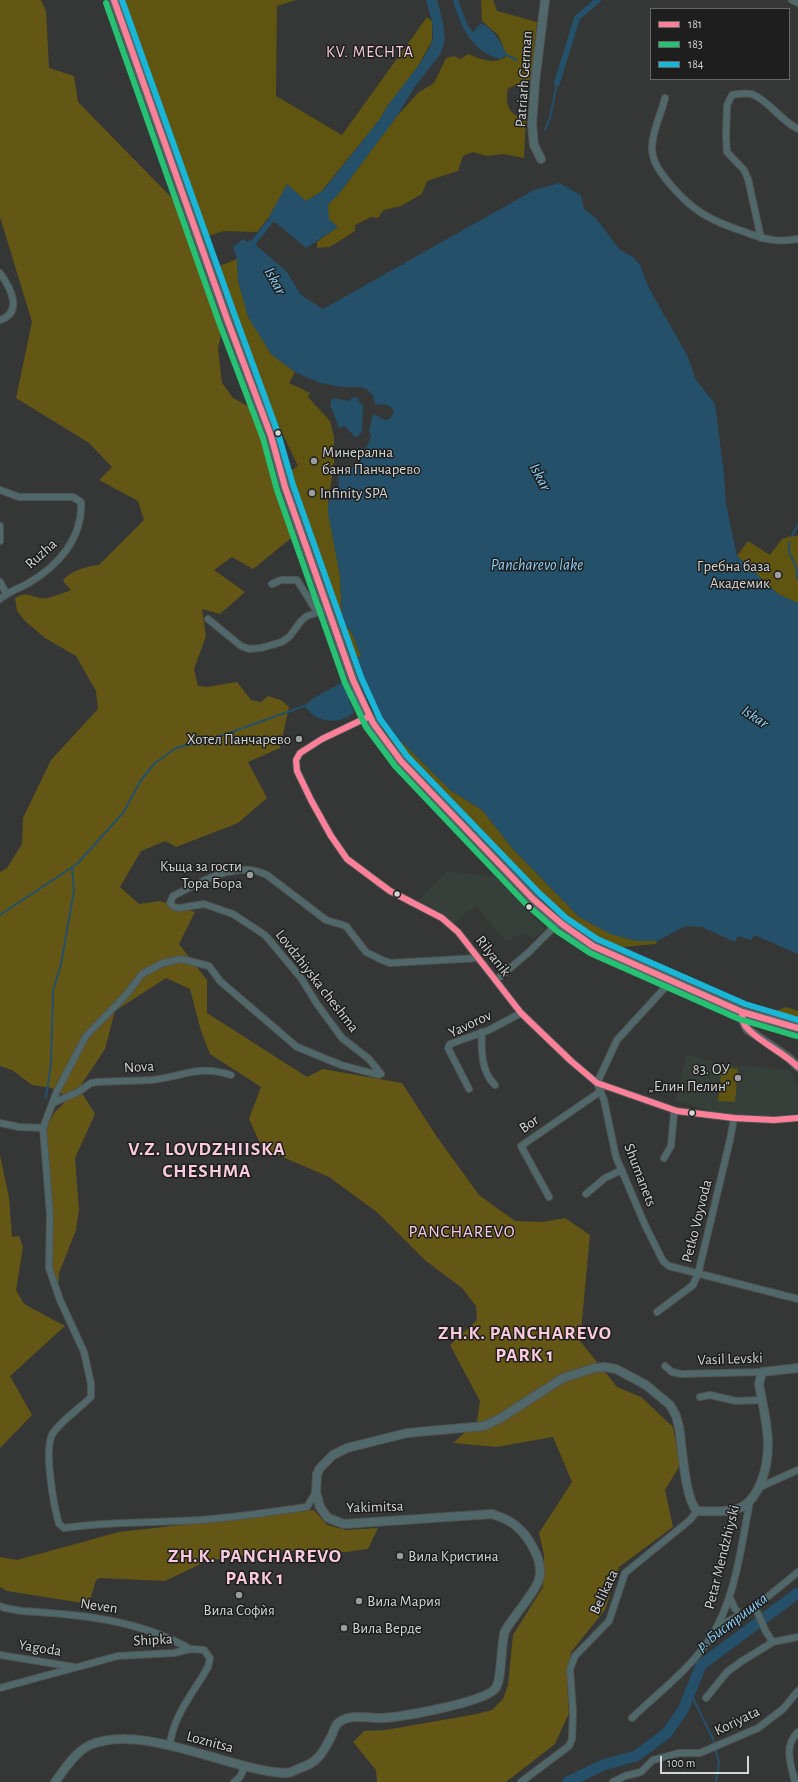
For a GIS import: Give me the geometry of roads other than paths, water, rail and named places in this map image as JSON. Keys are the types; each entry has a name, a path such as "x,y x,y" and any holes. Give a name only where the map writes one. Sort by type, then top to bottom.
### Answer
{"main road":[{"path":"114,0 227,319 271,436 285,487 353,680 368,717 383,740 401,761 533,899 558,923 593,946 742,1012 798,1028"}],"street":[{"name":"Patriarh German","path":"541,159 534,145 532,125 545,0"},
{"path":"792,0 798,3"},
{"path":"761,238 748,179 744,170 728,152 726,137 727,105 732,95 742,93 753,94 785,121 798,129"},
{"path":"665,98 662,114 657,123 652,148 654,162 686,203 703,215 727,227 761,238 784,242 798,239"},
{"path":"0,273 13,294 14,301 13,309 9,314 0,320"},
{"name":"Ruzha","path":"0,490 18,498 74,497 81,502 82,514 76,536 55,564 26,584 6,593 0,599"},
{"path":"0,526 0,541"},
{"path":"272,584 281,580 297,580 317,612"},
{"path":"0,582 6,593"},
{"path":"208,619 241,646 249,649 261,648 282,642 290,636 301,621 317,612 329,609"},
{"name":"Rilyanik","path":"368,717 322,739 300,753 296,760 298,771 328,830 347,859 390,892 442,918 458,932 521,1014 571,1061 597,1082 677,1111 734,1118 774,1120 798,1118"},
{"name":"Lovdzhiyska cheshma","path":"53,1103 86,1036 126,995 142,974 153,966 176,960 200,963 208,966 220,980 297,1047 341,1065 378,1075 381,1074 381,1071 342,1038 317,1004 301,978 264,934 233,914 204,904 174,907 170,903 170,899 217,876 244,869 252,869 267,875 326,920 346,926 366,952 390,963 479,958"},
{"path":"496,980 528,953 558,923"},
{"path":"597,1082 618,1040 672,980"},
{"path":"742,1012 742,1019 747,1029 789,1058 798,1067"},
{"name":"Yavorov","path":"469,1089 448,1048 450,1044 482,1032 521,1014"},
{"path":"482,1032 483,1062 488,1076 495,1085"},
{"name":"Nova","path":"53,1103 78,1092 91,1083 151,1080 192,1070 211,1070 231,1075"},
{"name":"Shumanets","path":"597,1082 601,1091 616,1157 663,1261 669,1266 798,1299"},
{"name":"Bor","path":"549,1197 521,1146 601,1091"},
{"path":"53,1103 43,1128 50,1215 49,1268 60,1300 84,1352 91,1384 91,1397 52,1434 50,1444 50,1482 59,1524 64,1528 90,1524 201,1520 272,1512 307,1507 316,1492"},
{"path":"664,1158 671,1146 674,1113 677,1111"},
{"name":"Petko Voyvoda","path":"656,1312 692,1285 698,1274 734,1118"},
{"path":"0,1123 19,1127 43,1128"},
{"path":"586,1194 605,1178 622,1170"},
{"name":"Vasil Levski","path":"665,1366 672,1372 682,1374 762,1372 798,1368"},
{"name":"Yakimitsa","path":"348,1719 382,1718 428,1710 473,1700 496,1688 500,1679 503,1636 538,1582 539,1560 516,1525 505,1518 482,1514 344,1524 328,1518 320,1507 316,1492 317,1474 328,1459 347,1448 407,1433 484,1426 499,1419 563,1378 594,1368 605,1367 616,1369 646,1385 670,1405 676,1416 679,1427 689,1496 697,1511"},
{"name":"Petar Mendzhiyski","path":"632,1718 700,1652 718,1627 730,1598 750,1501 760,1487 768,1464 769,1452 759,1384 762,1372"},
{"path":"700,1397 710,1395 736,1401 762,1400"},
{"path":"760,1487 798,1470"},
{"path":"697,1511 724,1511 741,1507 750,1501"},
{"name":"Belikata","path":"520,1782 569,1746 572,1739 573,1712 570,1669 575,1656 609,1621 625,1574 690,1520 697,1511"},
{"path":"718,1627 755,1607 798,1572"},
{"path":"730,1598 734,1609 740,1614"},
{"name":"Neven","path":"0,1606 22,1611 122,1622 174,1640 190,1649"},
{"path":"755,1607 766,1632 773,1642"},
{"path":"706,1698 727,1672 773,1642 798,1637"},
{"name":"Shipka","path":"0,1688 129,1654 174,1653 190,1649 206,1652 210,1662 176,1720 172,1730 170,1746"},
{"name":"Yagoda","path":"0,1655 76,1667"},
{"name":"Koriyata","path":"613,1782 625,1776 641,1772 653,1760 678,1753 700,1753 758,1728 783,1709 798,1691"},
{"name":"Loznitsa","path":"55,1782 74,1757 90,1745 111,1740 147,1741 246,1766 287,1773 313,1764 324,1750 337,1724 348,1719"},
{"path":"795,1782 789,1754 789,1745 798,1732"},
{"path":"234,1782 240,1777 246,1766"}],"water":[{"path":"426,0 437,0 443,22 445,39 441,53 414,88 395,119 341,191 328,205 329,219 338,227 306,248 269,217 287,184 306,201 321,192 380,119 388,105 421,62 430,47 433,37 432,21"},
{"path":"453,0 458,0 468,26 473,32 481,23 486,26 497,37 507,55 500,59 490,56 475,44 469,37 459,19"},
{"name":"Pancharevo lake","path":"559,183 581,195 584,209 596,218 619,249 633,257 640,265 649,288 688,357 696,380 715,404 724,473 726,504 737,556 778,594 798,603 798,954 754,935 751,940 738,936 735,942 702,927 686,926 657,941 636,941 610,934 579,917 513,849 482,810 450,790 403,743 383,727 369,702 352,697 349,700 354,712 341,720 331,721 316,717 304,706 312,699 341,683 347,685 361,680 353,660 361,656 351,631 346,626 342,617 340,576 328,513 329,504 334,491 339,491 338,468 358,466 371,437 369,431 373,414 385,420 390,419 394,412 392,408 387,405 375,404 373,395 366,389 360,387 342,387 320,383 295,372 271,354 248,317 238,281 237,259 233,247 243,239 247,242 250,240 287,272 301,295 323,309 534,190"},
{"path":"354,397 357,397 363,405 362,432 357,437 354,436 345,426 339,428 332,409 330,408 331,401 334,398 348,401"}],"waterway":[{"path":"557,83 577,18 598,0"},
{"path":"505,54 516,60"},
{"path":"545,130 550,118 557,83"},
{"path":"253,243 272,219 278,217"},
{"path":"792,536 798,524"},
{"path":"790,542 789,552 796,567 798,580"},
{"path":"0,915 77,864 123,813 141,780 155,763 176,748 215,738 307,705"},
{"path":"46,1098 51,1064 53,991 61,964 74,891 72,867"},
{"name":"р. Бистришка","path":"568,1782 603,1765 636,1756 667,1733 683,1710 701,1665 798,1593"},
{"path":"690,1692 713,1739 719,1762 716,1782"}],"place":[{"name":"Минерална баня Панчарево","path":"314,461"},
{"name":"Infinity SPA","path":"312,493"},
{"name":"Гребна база Академик","path":"778,575"},
{"name":"Хотел Панчарево","path":"299,739"},
{"name":"Къща за гости Тора Бора","path":"250,875"},
{"name":"83. ОУ „Елин Пелин“","path":"738,1078"},
{"name":"Вила Кристина","path":"400,1556"},
{"name":"Вила Софѝя","path":"239,1595"},
{"name":"Вила Мария","path":"359,1601"},
{"name":"Вила Верде","path":"344,1628"}],"district":[{"name":"KV. MECHTA","path":"370,52"},
{"name":"V.Z. LOVDZHIISKA CHESHMA","path":"207,1160"},
{"name":"PANCHAREVO","path":"462,1232"},
{"name":"ZH.K. PANCHAREVO PARK 1","path":"525,1344"},
{"name":"ZH.K. PANCHAREVO PARK 1","path":"255,1567"}],"water label":[{"name":"Iskar","path":"275,281"},
{"name":"Iskar","path":"540,477"},
{"name":"Iskar","path":"755,717"}]}
